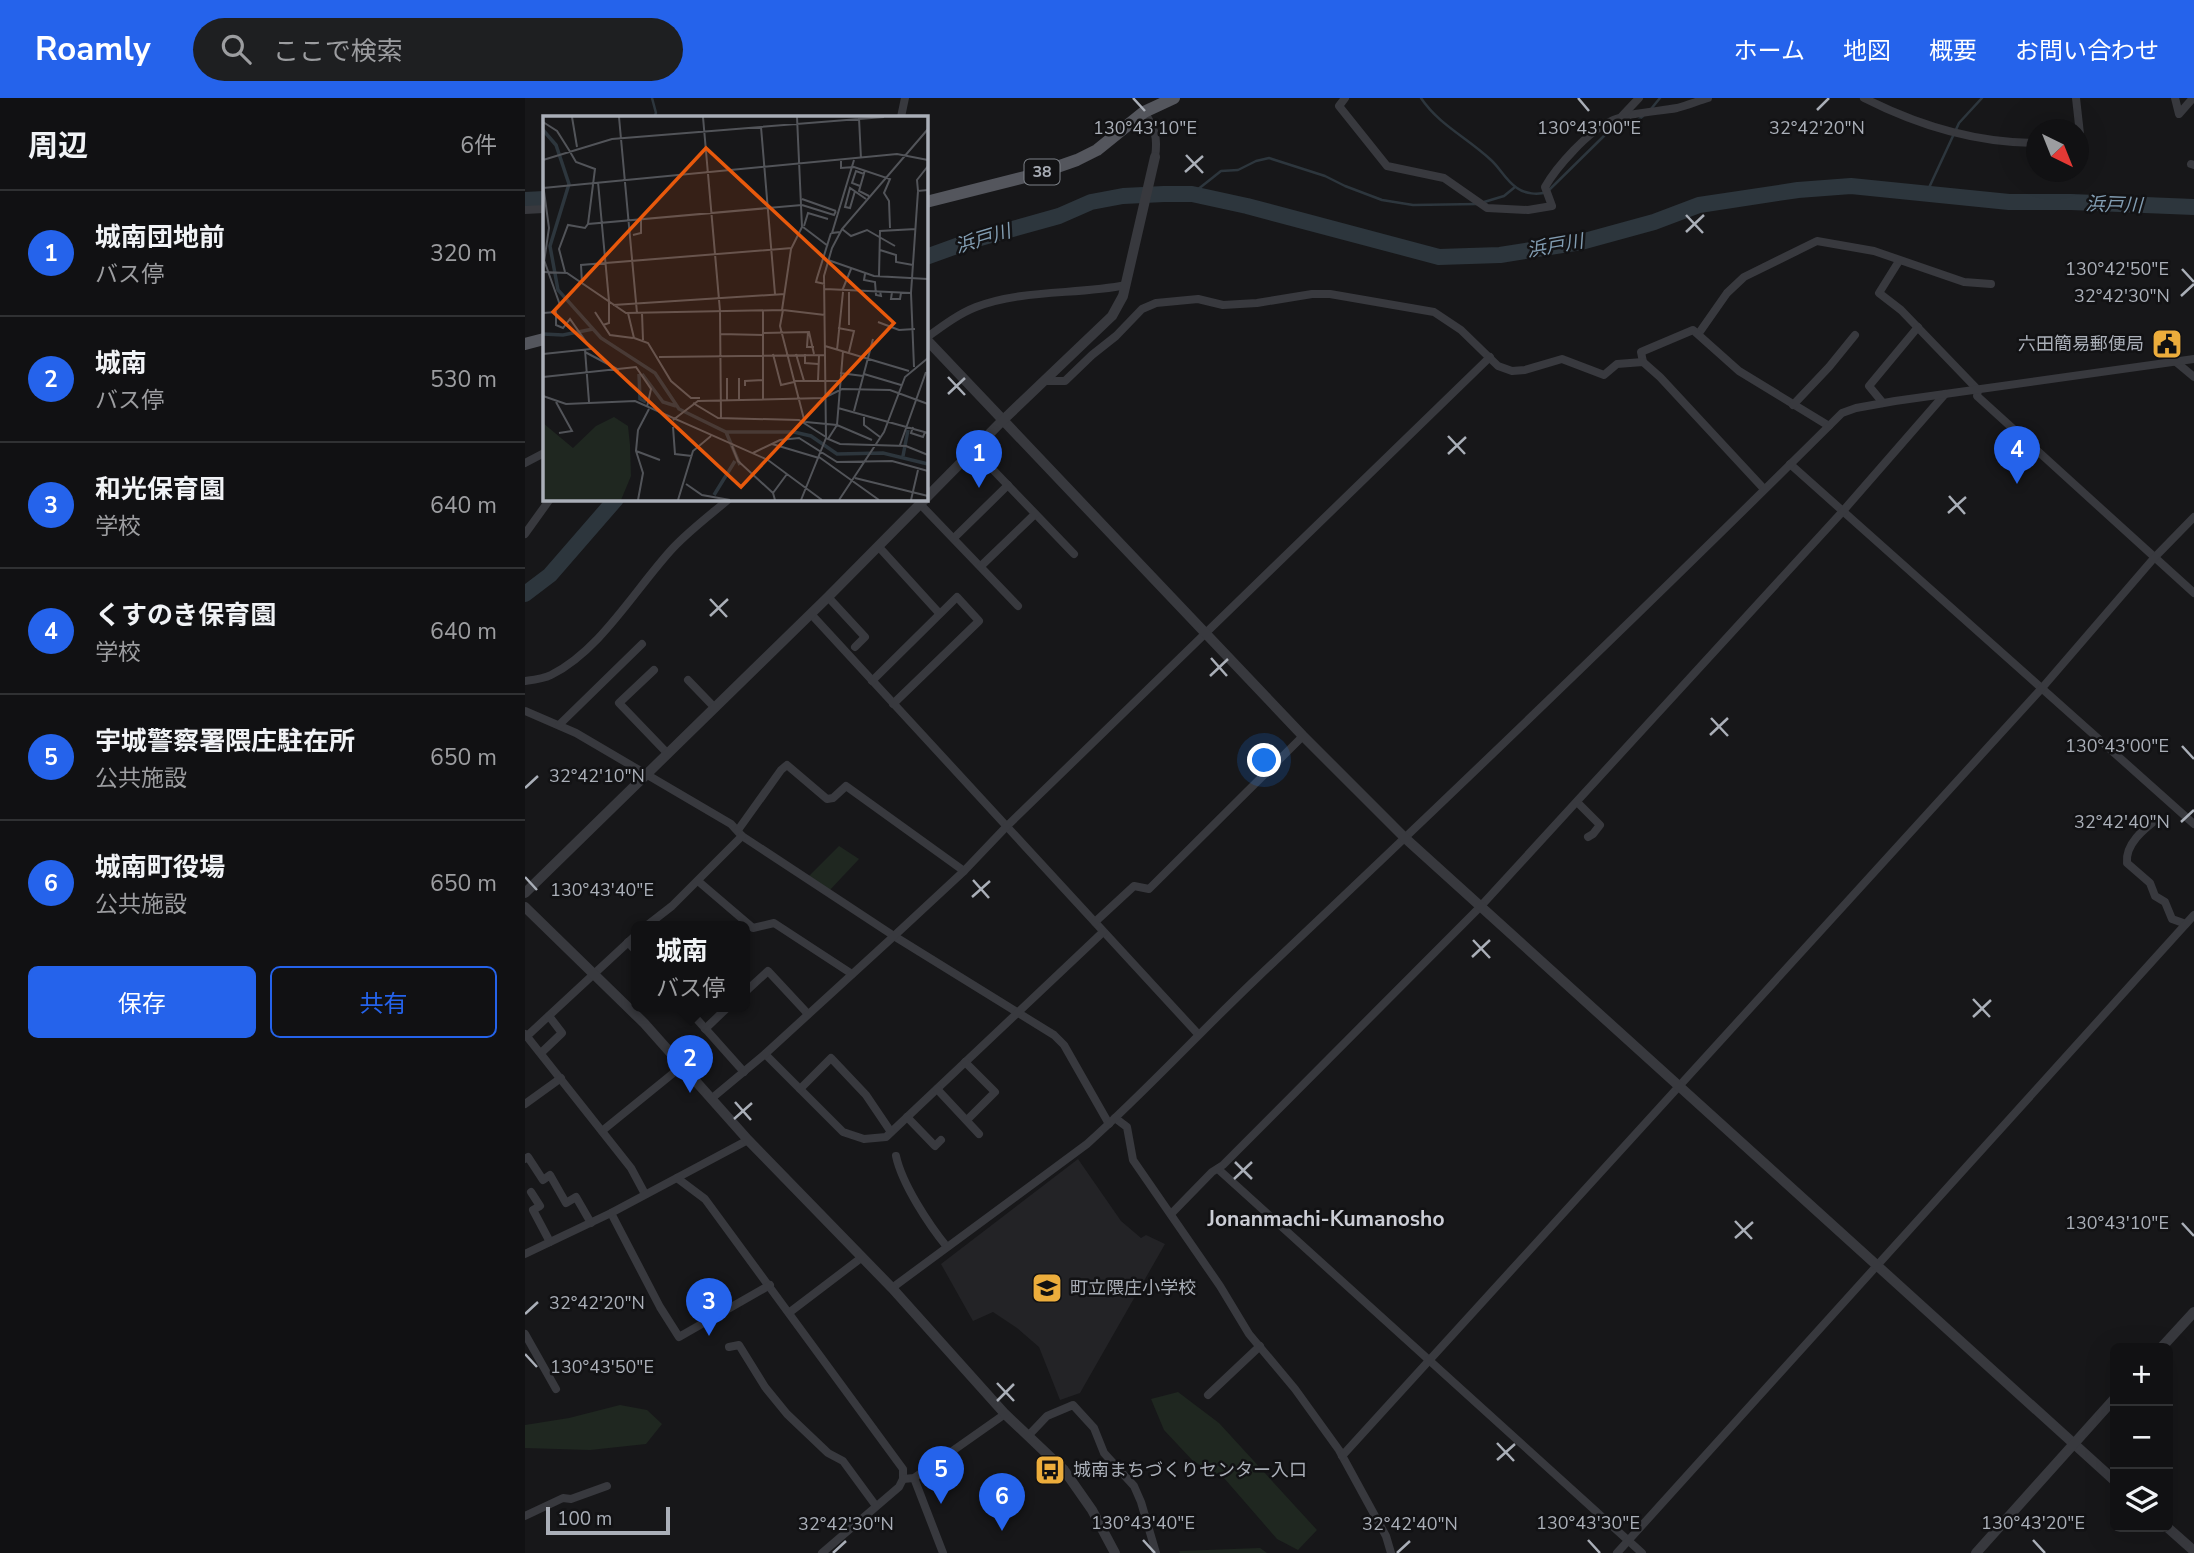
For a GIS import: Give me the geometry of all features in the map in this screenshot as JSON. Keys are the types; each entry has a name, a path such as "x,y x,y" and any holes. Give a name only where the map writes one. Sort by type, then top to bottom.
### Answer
{"main road":[{"name":"38","path":"927,202 1037,174 1077,160 1097,150 1144,112 1174,98"},
{"path":"525,344 543,339"}],"street":[{"path":"901,116 905,98"},
{"path":"1345,98 1339,106 1387,166 1444,178 1487,208 1528,210 1552,206 1545,187 1553,173 1594,132 1608,123 1708,98"},
{"path":"1620,119 1639,98"},
{"path":"1864,98 1915,120 1953,132 1988,140 2026,142"},
{"path":"2076,98 2078,119"},
{"path":"2175,98 2179,114 2193,98"},
{"path":"927,497 1002,421 1103,327 1123,296 1157,140 1153,126 1144,112"},
{"path":"525,210 543,209"},
{"path":"1699,332 1727,293 1744,277 1817,241 1874,251 1964,282 1991,284"},
{"path":"1899,261 1879,293 1918,327 1978,390"},
{"path":"927,338 943,325 977,307 1009,299 1127,282"},
{"path":"1047,381 1065,381 1142,309 1156,303 1198,299 1223,305 1257,303 1312,294 1330,294 1434,312 1447,319 1499,366 1512,371 1562,359 1604,375 1616,364 1643,362"},
{"path":"1884,403 1869,386 1918,327"},
{"path":"1764,489 1643,362 1641,352 1687,332 1699,332 1732,366 1829,426"},
{"path":"1793,405 1855,335"},
{"path":"927,340 1303,736 1405,838 2110,1476"},
{"path":"711,1099 765,1054 964,871 1006,827 1490,357"},
{"path":"892,1288 1087,1144 1112,1121 1198,1034 1405,838 1842,413 1884,403 2194,359"},
{"path":"2176,362 2194,377"},
{"path":"1978,390 1977,396 2194,593"},
{"path":"1171,1214 1480,907 1843,511 1945,394"},
{"path":"974,450 1074,554"},
{"path":"525,463 543,454"},
{"path":"1790,464 2194,824"},
{"path":"954,538 1008,485"},
{"path":"525,534 549,500"},
{"path":"525,681 548,676 571,663 591,645 691,530 728,500"},
{"path":"525,893 924,500 954,538 1018,606"},
{"path":"981,566 1035,514"},
{"path":"1342,1456 2042,688 2154,558 2194,517"},
{"path":"878,547 939,613"},
{"path":"828,597 865,637 855,647"},
{"path":"872,681 957,597 979,621 893,704"},
{"path":"811,614 1198,1034"},
{"path":"559,725 642,644"},
{"path":"654,670 616,706 667,754"},
{"path":"688,680 715,708"},
{"path":"525,711 559,725 731,824 740,833 894,936 1054,1035 1064,1045 1112,1121 1127,1127 1133,1160 1260,1346 1295,1389 1342,1456 1386,1536 1391,1553"},
{"path":"1095,922 1135,886 1149,889 1303,736"},
{"path":"653,921 698,881 740,833 787,765 827,799 833,798 846,786 964,871"},
{"path":"1577,802 1600,825 1588,837"},
{"path":"2157,819 2146,826 2133,843 2126,856 2127,863 2150,883 2155,896 2165,902 2172,919 2186,924"},
{"path":"698,881 745,921"},
{"path":"525,907 631,1010"},
{"path":"1617,1553 2194,915"},
{"path":"750,925 753,928 774,923 852,974"},
{"path":"765,1054 843,1132 864,1139 886,1137 1103,933"},
{"path":"631,939 526,1035 631,1168 645,1194"},
{"path":"628,942 631,945"},
{"path":"750,988 768,971 809,1014"},
{"path":"633,1012 748,1140 892,1288 1005,1414 1064,1470 1080,1490 1115,1553"},
{"path":"690,1012 744,1072"},
{"path":"705,1029 723,1012"},
{"path":"541,1053 562,1033 549,1016"},
{"path":"800,1089 831,1058 866,1095 891,1132"},
{"path":"965,1062 995,1092 967,1120"},
{"path":"602,1131 682,1066"},
{"path":"525,1104 561,1078"},
{"path":"937,1089 979,1134"},
{"path":"907,1117 935,1146 941,1140"},
{"path":"525,1254 611,1213 748,1140"},
{"path":"896,1156 900,1172 932,1229 947,1247"},
{"path":"525,1159 528,1157 543,1180 550,1175 566,1203 576,1197 591,1223"},
{"path":"1219,1169 1642,1553"},
{"path":"677,1178 705,1199 903,1469 904,1479 899,1486 822,1553"},
{"path":"531,1192 540,1206 533,1210 550,1242"},
{"path":"611,1213 660,1307 679,1337 770,1285"},
{"path":"790,1312 861,1258"},
{"path":"2166,1343 2194,1312"},
{"path":"525,1334 556,1389"},
{"path":"729,1347 739,1346 765,1387 787,1414 828,1453 843,1461 876,1506"},
{"path":"1208,1395 1260,1346"},
{"path":"1976,1553 2110,1404"},
{"path":"1028,1436 1047,1416 1073,1405 1094,1428 1104,1453 1133,1486 1141,1502 1156,1553"},
{"path":"904,1479 914,1478 1005,1414"},
{"path":"914,1478 943,1553"},
{"path":"525,1516 563,1498 571,1499 607,1486"},
{"path":"2173,1532 2194,1551"}],"shaded area":[{"path":"839,846 859,859 828,892 807,878"},
{"name":"町立隈庄小学校","path":"1078,1159 1121,1221 1141,1238 1146,1235 1165,1244 1080,1393 1060,1400 1039,1347 993,1312 973,1321 941,1264"},
{"path":"1178,1392 1219,1423 1317,1530 1298,1550 1277,1539 1224,1478 1193,1461 1164,1430 1151,1399"},
{"path":"620,1405 647,1410 662,1424 646,1444 590,1450 525,1448 525,1425 569,1418"},
{"path":"1260,1548 1267,1553 1179,1551"}],"waterway":[{"path":"652,98 654,116"},
{"path":"1421,98 1445,124 1491,160 1513,185 1532,193 1547,192 1607,133 1632,125 1643,116"},
{"path":"1651,109 1660,98"},
{"path":"1927,192 1959,123 1982,98"},
{"path":"1192,194 1221,171 1238,170 1269,158 1325,176 1382,200 1413,205 1478,204"},
{"name":"浜戸川","path":"927,257 973,240 1059,216 1091,202 1123,196 1164,194 1192,194 1247,206 1439,257 1500,255 1581,242 1654,222 1699,205 1798,190 1851,186 2009,202 2194,207"},
{"path":"1484,202 1504,196 1515,187"},
{"path":"525,200 543,199"},
{"name":"浜戸川","path":"525,594 550,575 615,500"}],"place":[{"name":"六田簡易郵便局","path":"2167,344"},
{"name":"くすのき保育園","path":"2017,484"},
{"name":"城南団地前","path":"979,488"},
{"name":"城南","path":"690,1093"},
{"name":"町立隈庄小学校","path":"1047,1288"},
{"name":"和光保育園","path":"709,1336"},
{"name":"城南まちづくりセンター入口","path":"1050,1470"},
{"name":"宇城警察署隈庄駐在所","path":"941,1504"},
{"name":"城南町役場","path":"1002,1531"}],"district":[{"name":"Jonanmachi-Kumanosho","path":"1326,1219"}]}
